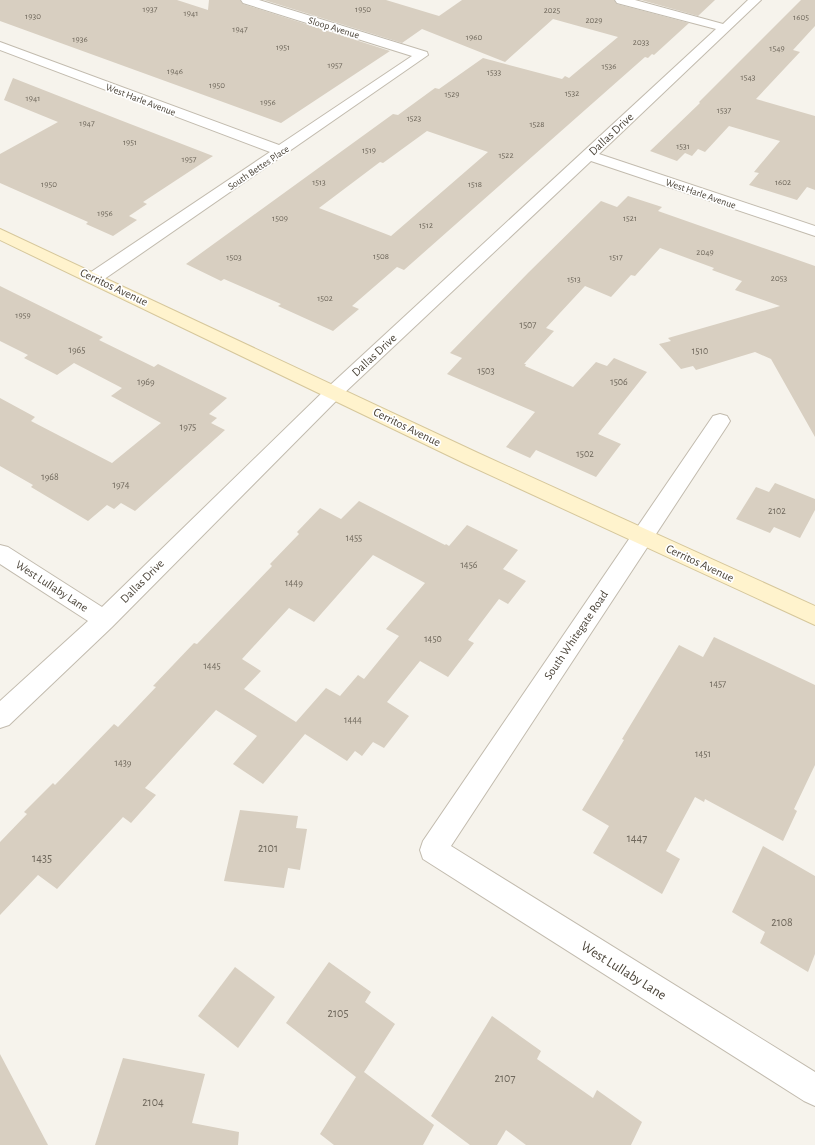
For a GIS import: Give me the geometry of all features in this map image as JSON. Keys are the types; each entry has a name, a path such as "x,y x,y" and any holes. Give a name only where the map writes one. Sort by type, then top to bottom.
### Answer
{"street":[{"name":"Sloop Avenue","path":"247,0 422,55"},
{"path":"621,0 725,28"},
{"name":"Dallas Drive","path":"0,717 104,620 334,392 755,0"},
{"name":"West Harle Avenue","path":"0,46 281,151"},
{"name":"South Bettes Place","path":"94,278 422,55"},
{"name":"West Harle Avenue","path":"588,155 815,231"},
{"name":"Cerritos Avenue","path":"0,234 334,392 815,616"},
{"name":"South Whitegate Road","path":"433,850 720,421"},
{"name":"West Lullaby Lane","path":"0,553 104,620"},
{"name":"West Lullaby Lane","path":"433,850 815,1090"}],"building":[{"path":"0,0 177,0 208,10 209,0 240,0 243,4 390,51 281,123 0,21"},
{"path":"264,0 386,0 439,16 462,0 614,0 617,4 689,23 654,55 652,54 648,58 645,57 404,270 397,267 352,306 359,309 333,331 278,306 281,304 224,279 221,281 186,264 393,114 398,115 435,88 439,89 483,58 562,79 565,76 569,78 618,37 553,19 505,62 422,29 402,43","holes":["427,131 488,152 391,236 319,208 380,162 383,163"]},
{"path":"641,0 715,0 698,16"},
{"path":"801,0 815,0 815,26 793,50 800,52 756,99 815,116 815,190 807,187 797,200 749,185 759,173 754,172 780,141 729,126 705,152 698,149 692,156 685,153 677,161 650,151 700,103 699,102"},
{"path":"13,78 213,156 143,202 147,204 129,216 137,220 113,236 86,224 88,222 0,183 0,154 58,122 4,100"},
{"path":"628,196 662,207 658,211 815,266 815,437 771,359 755,352 696,370 693,366 681,369 659,344 671,341 668,338 780,306 735,290 742,281 712,270 714,268 660,248 635,276 631,275 611,297 585,286 546,328 554,331 524,364 526,364 525,366 573,387 596,362 607,366 614,358 647,372 598,434 621,444 596,477 536,450 530,458 506,447 535,412 447,374 462,358 450,353 601,201 617,207"},
{"path":"0,286 103,337 99,340 154,367 158,364 227,398 209,414 217,418 211,423 225,430 135,511 121,503 114,509 107,505 88,521 31,487 33,485 0,466 0,398 35,417 31,421 112,463 161,423 111,396 122,388 74,363 57,375 24,358 28,355 0,341"},
{"path":"775,483 815,499 815,510 800,538 774,527 770,533 736,519 756,487 769,492"},
{"path":"359,501 449,546 467,525 518,550 503,569 526,581 508,604 499,599 468,640 474,643 448,677 420,661 387,702 409,716 384,748 373,742 362,756 355,751 347,761 305,734 263,784 233,764 257,736 216,710 145,788 156,795 131,823 123,817 57,889 38,875 0,915 0,842 27,814 24,812 53,783 55,785 114,724 118,727 156,687 153,686 194,643 197,644 272,566 270,564 299,534 297,532 320,508 341,519","holes":["373,555 425,583 386,629 399,636 364,679 358,675 340,696 326,688 296,722 244,689 261,671 242,659 289,608 314,622"]},
{"path":"714,637 815,685 815,765 794,809 797,811 783,841 705,799 704,802 695,797 666,851 680,859 662,894 593,853 609,826 582,810 624,740 622,739 679,645 703,657"},
{"path":"240,810 298,816 296,828 307,829 300,870 288,868 284,888 224,881"},
{"path":"763,846 815,876 815,954 808,972 760,943 765,932 732,912"},
{"path":"329,962 371,992 365,1002 395,1024 364,1072 434,1125 423,1145 334,1145 320,1134 356,1077 286,1023"},
{"path":"235,967 275,997 238,1048 198,1016"},
{"path":"492,1016 541,1051 537,1059 593,1098 597,1090 642,1122 631,1145 526,1145 506,1130 497,1145 470,1145 431,1116"},
{"path":"0,1054 48,1145 0,1145"},
{"path":"123,1058 205,1074 192,1123 239,1132 238,1145 95,1145"}]}
